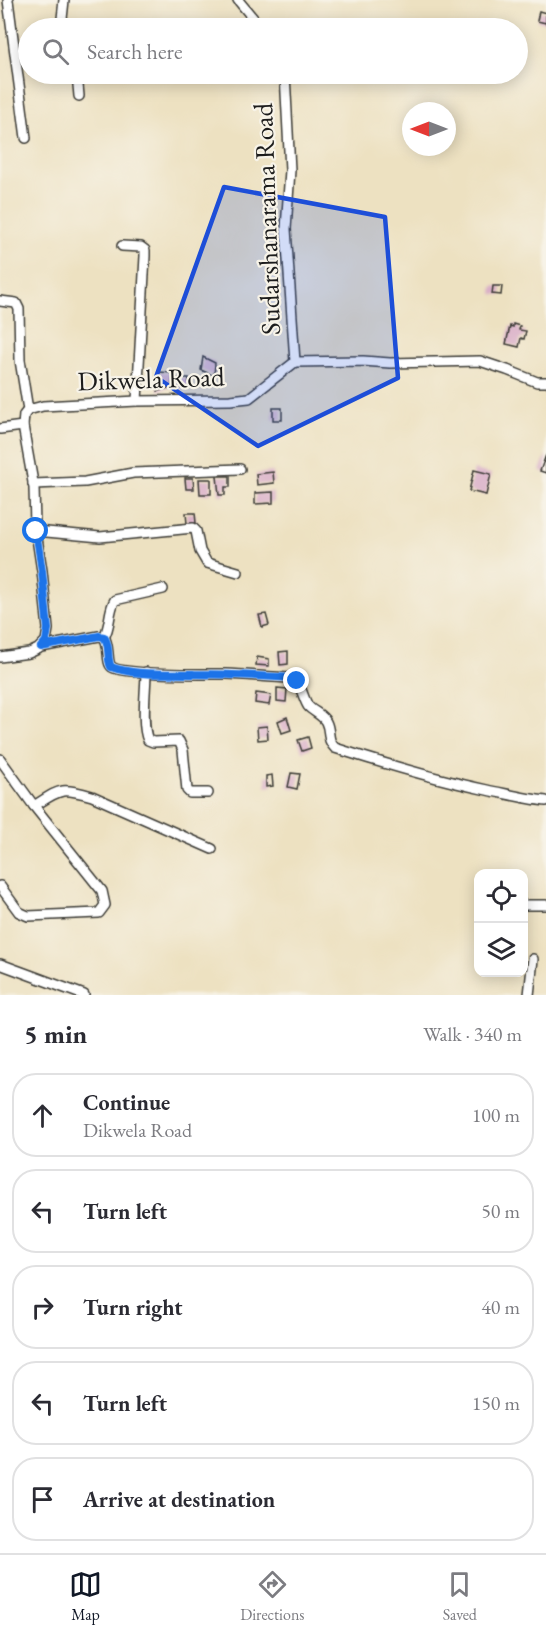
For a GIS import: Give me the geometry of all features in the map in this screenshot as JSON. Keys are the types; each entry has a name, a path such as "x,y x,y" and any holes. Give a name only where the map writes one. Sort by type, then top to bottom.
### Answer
{"street":[{"path":"8,0 18,77"},
{"path":"62,18 64,0"},
{"path":"238,0 253,18"},
{"path":"19,84 26,138"},
{"path":"77,84 79,96"},
{"name":"Sudarshanarama Road","path":"286,84 290,170 286,229 295,362"},
{"path":"122,246 141,247 145,250 146,256 137,401"},
{"path":"0,301 16,303 19,309 20,360 28,410 24,414 23,426 33,484 36,531 48,629 46,641 41,647"},
{"path":"295,362 480,361 507,369 537,382 546,382"},
{"name":"Dikwela Road","path":"28,410 43,406 249,398 295,362"},
{"path":"0,429 23,426"},
{"path":"33,484 85,482 133,473 240,469"},
{"path":"36,531 100,537 194,528 200,551 207,563 238,572"},
{"path":"104,637 108,630 112,604 115,600 163,588"},
{"path":"0,657 29,653 41,647 99,636 104,637 108,642 111,667 146,672 291,678 297,681 309,707 323,716 327,723 329,742 335,748 453,782 546,801"},
{"path":"146,672 145,721 148,740 153,742 179,741 183,750 187,790 190,793 208,793"},
{"path":"0,759 33,806 102,891 105,905 99,913 28,916 20,912 0,886"},
{"path":"33,806 58,791 74,791 92,796 212,849"},
{"path":"528,905 546,905"},
{"path":"530,995 533,959"},
{"path":"0,964 84,995"}],"highlighted area":[{"path":"224,187 385,217 398,378 258,446 156,377"}],"building":[{"path":"539,11 546,13 546,23 537,21"},
{"path":"273,245 280,245 281,256 273,256"},
{"path":"493,286 502,286 501,295 492,294"},
{"path":"513,324 520,326 519,330 526,331 519,347 506,344 510,326 513,327"},
{"path":"203,357 215,363 214,376 201,370"},
{"path":"159,372 173,373 172,387 158,391"},
{"path":"176,378 189,378 189,388 176,388"},
{"path":"273,408 282,408 282,420 273,420"},
{"path":"546,455 546,473 540,471"},
{"path":"474,470 491,474 486,495 469,491"},
{"path":"273,472 274,483 257,485 256,474"},
{"path":"217,476 230,476 230,487 225,487 225,495 219,495"},
{"path":"185,478 193,478 194,489 186,489"},
{"path":"199,479 211,479 211,494 200,494"},
{"path":"273,492 273,503 255,504 255,493"},
{"path":"186,513 195,513 196,523 187,524"},
{"path":"266,614 269,625 262,627 259,615"},
{"path":"288,651 288,664 280,665 279,652"},
{"path":"257,657 269,659 269,666 256,665"},
{"path":"277,688 287,689 286,702 277,701"},
{"path":"256,693 271,695 269,705 255,703"},
{"path":"287,717 291,730 282,733 278,721"},
{"path":"267,726 268,739 258,740 257,727"},
{"path":"308,737 311,748 302,751 298,740"},
{"path":"291,773 300,774 297,789 288,787"},
{"path":"272,775 273,786 266,787 266,776"}],"route":[{"path":"36,531 48,629 46,641 41,647 99,636 104,637 108,642 111,667 146,672 291,678 297,681"}]}
